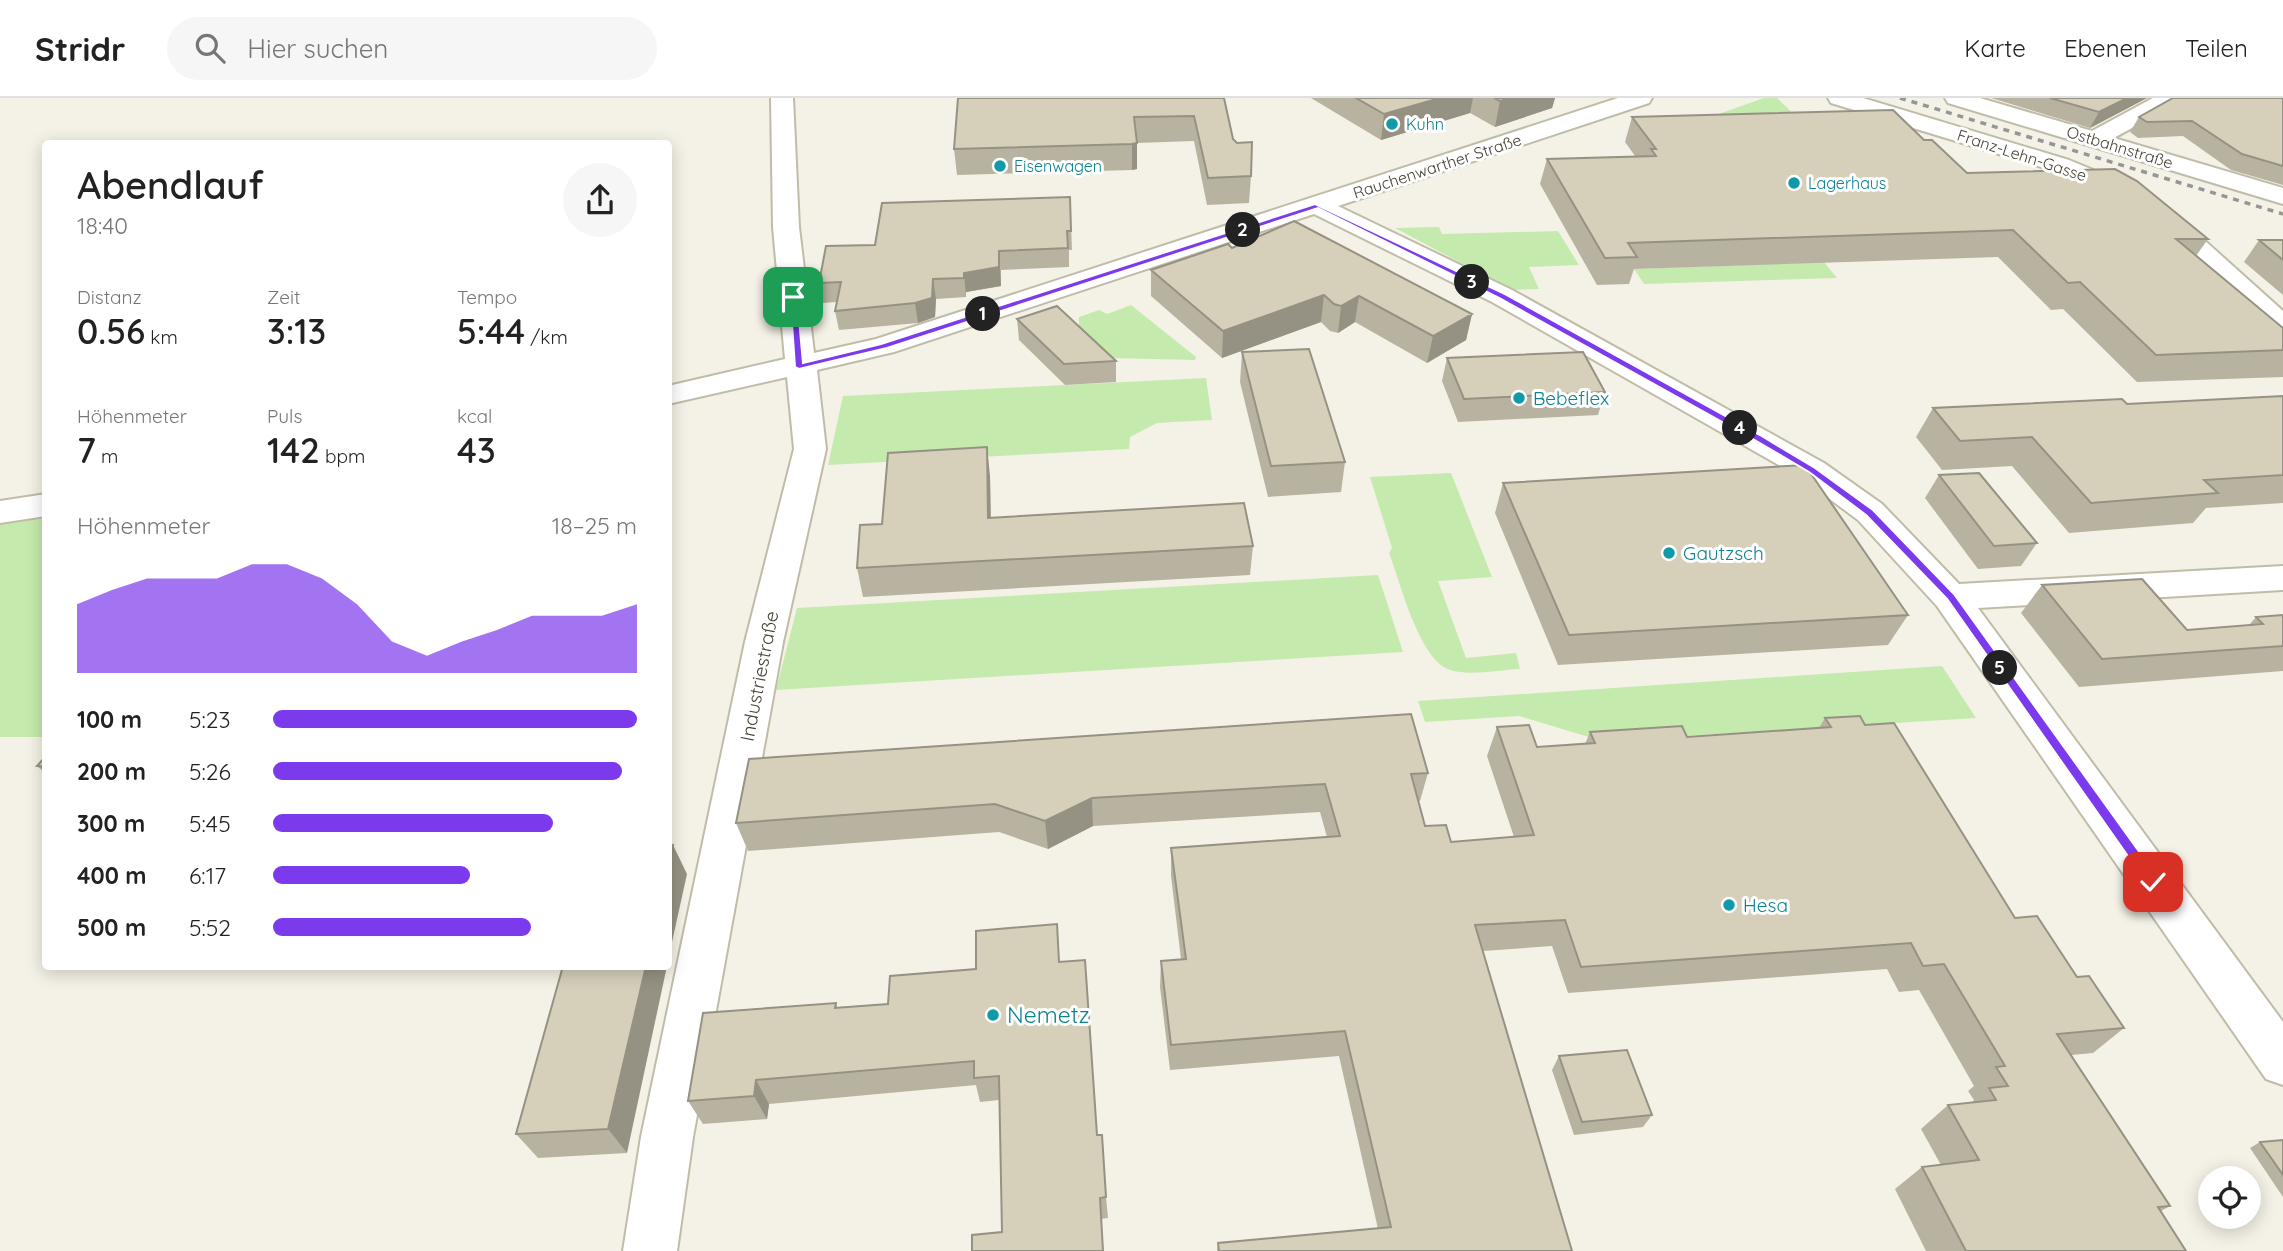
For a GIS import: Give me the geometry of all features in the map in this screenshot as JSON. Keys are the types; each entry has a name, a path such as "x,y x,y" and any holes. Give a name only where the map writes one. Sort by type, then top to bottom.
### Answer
{"street":[{"name":"Industriestraße","path":"650,1251 667,1137 720,879 764,642 810,449 799,367 786,227 782,98"},
{"name":"Rauchenwarther Straße","path":"672,394 884,346 1641,98"},
{"name":"Franz-Lehn-Gasse","path":"1839,98 2060,165 2099,181 2165,218 2283,326"},
{"name":"Ostbahnstraße","path":"1956,98 2283,196"},
{"path":"2128,98 2163,102"},
{"path":"2095,139 2163,102"},
{"path":"1318,206 1502,296 1812,470 1870,512 1950,597 2283,1062"},
{"path":"0,512 42,506"},
{"path":"1950,597 2283,578"}],"green space":[{"path":"1764,98 1777,98 1803,123 1696,122"},
{"path":"1439,227 1442,234 1558,231 1579,265 1529,267 1539,289 1512,290 1395,228"},
{"path":"1824,262 1837,278 1644,284 1634,269"},
{"path":"1131,305 1196,357 1195,360 1111,358 1079,332 1079,317 1099,310 1107,314"},
{"path":"1206,378 1212,420 1157,423 1130,437 1129,449 828,465 843,396"},
{"path":"1451,473 1492,577 1438,581 1466,658 1516,653 1520,669 1475,673 1450,670 1439,663 1429,651 1405,600 1389,553 1392,548 1370,477"},
{"path":"42,515 42,737 0,737 0,522"},
{"path":"1378,575 1403,652 776,690 797,608"},
{"path":"1942,666 1976,718 1602,741 1519,716 1425,722 1418,701"}],"building":[{"path":"958,98 1224,98 1233,139 1237,143 1252,142 1251,176 1208,178 1194,116 1134,117 1137,143 1132,144 954,149"},
{"path":"1356,98 1440,98 1384,114"},
{"path":"2050,98 2127,98 2099,112"},
{"path":"2173,98 2283,98 2283,166 2242,154 2192,121 2147,122 2139,117"},
{"path":"1893,110 1924,140 1932,140 1967,173 2115,169 2137,181 2208,239 2176,239 2283,328 2283,350 2156,355 2080,282 2068,283 2013,230 1628,243 1637,257 1605,258 1547,159 1656,156 1651,149 1656,149 1632,117"},
{"path":"1070,197 1071,231 1067,231 1068,248 999,251 999,267 964,273 964,278 933,279 932,298 915,303 835,311 841,282 819,283 826,246 875,245 882,203"},
{"path":"1294,221 1472,314 1433,336 1359,296 1341,306 1334,304 1324,295 1223,331 1151,270 1228,244 1232,248"},
{"path":"2259,240 2283,240 2283,260"},
{"path":"1057,306 1116,361 1064,364 1017,319"},
{"path":"1309,349 1345,462 1271,466 1242,352"},
{"path":"1583,352 1605,392 1464,399 1447,358"},
{"path":"2283,396 2283,475 2204,480 2218,493 2091,503 2032,437 1960,441 1933,408 2122,399 2127,404"},
{"path":"987,447 988,518 1244,503 1253,546 857,568 860,525 882,524 888,453"},
{"name":"Gautzsch","path":"1805,465 1908,615 1569,635 1503,483"},
{"path":"1979,473 2037,543 1994,546 1939,475"},
{"path":"2142,579 2187,630 2263,624 2256,617 2283,615 2283,646 2102,659 2042,585"},
{"path":"1411,714 1428,773 1411,774 1425,826 1446,825 1451,842 1534,835 1497,727 1529,725 1537,747 1595,743 1590,732 1682,726 1687,737 1831,727 1825,718 1860,716 1865,725 1894,723 2015,918 2037,916 2077,977 2089,976 2124,1028 2057,1034 2170,1206 2158,1207 2186,1251 1966,1251 1922,1167 1979,1160 1948,1105 1996,1100 1989,1088 2008,1086 1996,1067 2005,1066 1944,964 1923,966 1911,943 1581,967 1565,920 1475,925 1572,1251 1219,1251 1218,1243 1391,1227 1345,1031 1171,1045 1161,961 1186,959 1171,848 1340,836 1325,784 1092,798 1045,821 995,804 736,823 749,759"},
{"path":"1057,924 1059,962 1085,960 1097,1135 1102,1135 1106,1197 1100,1198 1103,1251 972,1251 972,1235 1002,1232 999,1076 974,1078 974,1061 756,1080 754,1096 688,1101 703,1013 836,1003 835,1008 888,1004 890,976 976,969 976,931"},
{"path":"562,970 645,970 608,1129 516,1134"},
{"path":"1627,1050 1652,1115 1582,1122 1559,1056"},
{"path":"2283,1140 2283,1175 2260,1142"}],"railway":[{"path":"1900,98 2283,214"}],"place":[{"name":"Kuhn","path":"1392,124"},
{"name":"Eisenwagen","path":"1000,166"},
{"name":"Lagerhaus","path":"1794,183"},
{"name":"Bebeflex","path":"1519,398"},
{"name":"Gautzsch","path":"1669,553"},
{"name":"Hesa","path":"1729,905"},
{"name":"Nemetz","path":"993,1015"}],"route":[{"path":"793,297 799,367 884,346 1318,206 1502,296 1756,437 1812,470 1870,512 1950,597 2153,882"}]}
